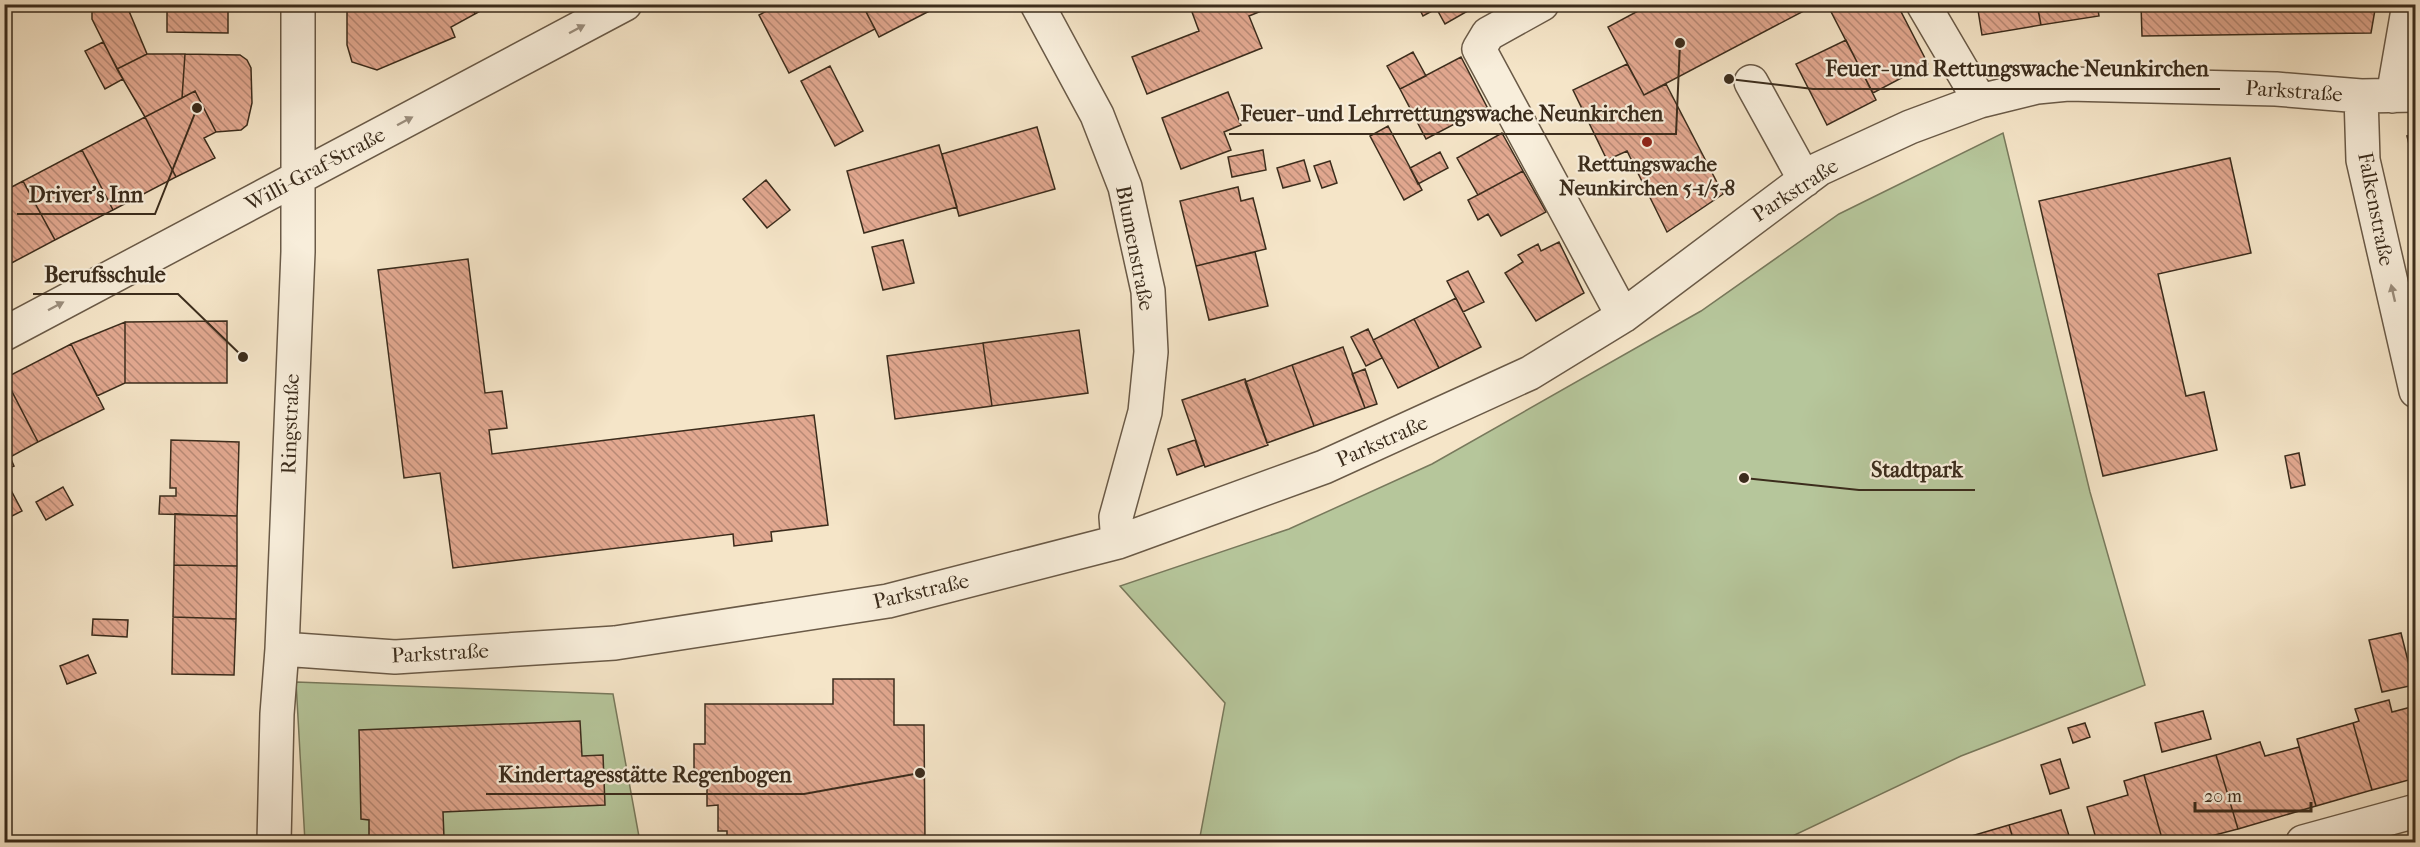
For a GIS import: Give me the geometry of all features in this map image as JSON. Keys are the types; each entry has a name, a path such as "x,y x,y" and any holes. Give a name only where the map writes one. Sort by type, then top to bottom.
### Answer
{"street":[{"name":"Ringstraße","path":"274,843 277,714 282,649 298,252 298,4"},
{"name":"Willi-Graf-Straße","path":"4,333 625,4"},
{"name":"Blumenstraße","path":"1037,4 1097,116 1125,187 1148,291 1151,352 1145,412 1116,518 1118,542"},
{"path":"1542,4 1488,34 1479,49 1623,316"},
{"path":"1923,4 1980,101"},
{"name":"Falkenstraße","path":"2409,4 2390,96 2363,160 2415,391"},
{"path":"1751,82 1805,180"},
{"name":"Parkstraße","path":"282,649 395,657 615,643 888,601 1118,542 1324,467 1530,373 1623,316 1820,169 1910,127 1980,101 2037,87 2068,84 2276,88 2390,96"},
{"path":"2303,843 2415,811"}],"green space":[{"path":"2003,133 2090,492 2145,685 1961,756 1780,842 1199,842 1225,703 1120,586 1289,529 1432,464 1701,311 1839,214"},
{"path":"296,682 613,694 640,842 305,842"}],"building":[{"path":"92,4 126,4 147,54 117,69 92,19"},
{"path":"167,4 228,4 228,33 167,32"},
{"path":"347,4 470,4 475,14 451,27 455,37 377,70 352,62 347,45"},
{"path":"470,4 493,4 475,14"},
{"path":"780,4 862,4 875,29 789,73 759,15"},
{"path":"862,4 943,4 879,37"},
{"path":"1189,4 1279,4 1249,16 1262,48 1147,94 1132,57 1199,31"},
{"path":"1417,4 1434,4 1436,9 1423,16"},
{"path":"1434,4 1480,4 1445,24"},
{"path":"1651,4 1817,4 1644,95 1608,27"},
{"path":"1827,4 1897,4 1928,64 1873,93"},
{"path":"1977,4 2037,4 2041,25 1982,35"},
{"path":"2037,4 2097,4 2099,16 2041,25"},
{"path":"2141,4 2376,4 2371,33 2142,36"},
{"path":"1846,40 1876,100 1827,125 1796,64"},
{"path":"103,42 123,79 105,89 85,51"},
{"path":"1413,52 1426,76 1400,89 1387,66"},
{"path":"147,54 185,54 182,98 145,117 117,69"},
{"path":"185,54 240,55 247,60 251,68 252,103 247,125 241,130 216,132 195,91 182,98"},
{"path":"1461,57 1487,107 1426,139 1400,89"},
{"name":"Rettungswache Neunkirchen 5-1/5-8","path":"1627,64 1644,95 1666,84 1723,194 1667,232 1627,151 1607,160 1573,90"},
{"path":"830,66 863,131 835,146 801,81"},
{"path":"195,91 216,132 204,138 215,158 176,177 145,117"},
{"path":"1228,92 1241,125 1224,132 1231,150 1181,169 1162,118"},
{"path":"145,117 176,177 113,210 82,150"},
{"path":"1388,126 1422,190 1404,200 1370,136"},
{"path":"1037,127 1055,189 959,216 942,154"},
{"path":"1502,133 1523,171 1478,195 1457,158"},
{"path":"2416,135 2416,174 2407,136"},
{"path":"939,145 957,207 864,233 847,171"},
{"path":"82,150 113,210 55,240 23,181"},
{"path":"1263,150 1266,170 1232,177 1228,157"},
{"path":"1440,152 1448,168 1418,184 1410,168"},
{"path":"2230,158 2251,253 2158,274 2186,396 2204,392 2217,450 2103,476 2039,201"},
{"path":"1304,160 1310,181 1283,188 1277,168"},
{"path":"1330,161 1337,183 1322,188 1314,166"},
{"path":"1523,171 1546,212 1501,236 1488,214 1478,220 1468,200"},
{"path":"766,180 790,210 767,228 743,199"},
{"path":"23,181 55,240 4,267 4,191"},
{"path":"1238,187 1241,201 1253,198 1266,249 1196,266 1180,201"},
{"path":"903,240 914,283 883,290 872,247"},
{"path":"1559,242 1584,293 1536,321 1505,273 1523,262 1518,255 1538,244 1541,251"},
{"path":"1255,252 1268,306 1209,320 1196,266"},
{"path":"468,259 485,393 502,391 507,428 489,430 492,454 814,415 828,525 771,532 772,541 734,546 733,534 453,568 440,473 404,478 378,270"},
{"path":"1468,271 1484,302 1463,312 1447,281"},
{"path":"1456,298 1481,347 1439,368 1414,319"},
{"path":"1414,319 1439,368 1398,388 1373,340"},
{"path":"227,321 227,383 125,383 125,322"},
{"path":"125,322 125,383 97,396 71,344"},
{"path":"1368,329 1382,358 1366,366 1351,337"},
{"path":"1079,330 1088,393 992,406 983,343"},
{"path":"983,343 992,406 895,419 887,356"},
{"path":"71,344 104,409 38,442 5,378"},
{"path":"1343,347 1365,408 1314,426 1292,365"},
{"path":"1292,365 1314,426 1267,443 1245,382"},
{"path":"1365,369 1377,404 1365,408 1352,374"},
{"path":"5,378 38,442 10,457 14,466 4,470"},
{"path":"1245,379 1268,445 1205,467 1182,400"},
{"path":"171,440 239,442 237,516 159,514 160,496 176,496 176,488 170,488"},
{"path":"1195,440 1204,465 1177,475 1168,449"},
{"path":"2299,453 2305,485 2291,488 2285,456"},
{"path":"4,477 22,511 4,520"},
{"path":"63,487 73,505 46,520 36,502"},
{"path":"175,514 237,516 237,566 174,565"},
{"path":"174,565 237,566 236,619 173,617"},
{"path":"173,617 236,619 234,675 172,674"},
{"path":"93,619 128,620 127,637 92,635"},
{"path":"2401,633 2414,685 2382,692 2369,640"},
{"path":"88,655 96,673 67,684 60,666"},
{"path":"833,679 894,679 894,725 924,725 925,842 727,842 727,831 718,831 718,805 707,806 707,775 694,775 694,744 705,744 705,704 833,704"},
{"path":"2389,700 2392,712 2415,706 2416,778 2372,790 2353,723 2359,721 2355,709"},
{"path":"2203,711 2211,739 2162,752 2155,723"},
{"path":"580,721 582,756 603,755 605,805 443,812 444,838 439,838 439,842 369,842 369,820 361,819 359,730"},
{"path":"2085,723 2090,737 2073,743 2068,728"},
{"path":"2353,723 2372,790 2316,806 2297,739"},
{"path":"2260,742 2265,756 2299,747 2316,806 2238,829 2216,755"},
{"path":"2216,755 2238,829 2188,842 2163,842 2144,775"},
{"path":"2060,759 2069,788 2050,794 2041,765"},
{"path":"2144,775 2163,842 2097,842 2087,807 2128,795 2124,781"},
{"path":"2061,810 2071,842 2014,842 2009,825"},
{"path":"2009,825 2014,842 1951,842"}],"place":[{"name":"Feuer- und Lehrrettungswache Neunkirchen","path":"1680,43"},
{"name":"Feuer- und Rettungswache Neunkirchen","path":"1729,79"},
{"name":"Driver's Inn","path":"197,108"},
{"name":"Rettungswache Neunkirchen 5-1/5-8","path":"1647,142"},
{"name":"Berufsschule","path":"243,357"},
{"name":"Stadtpark","path":"1744,478"},
{"name":"Kindertagesstätte Regenbogen","path":"920,773"}]}
